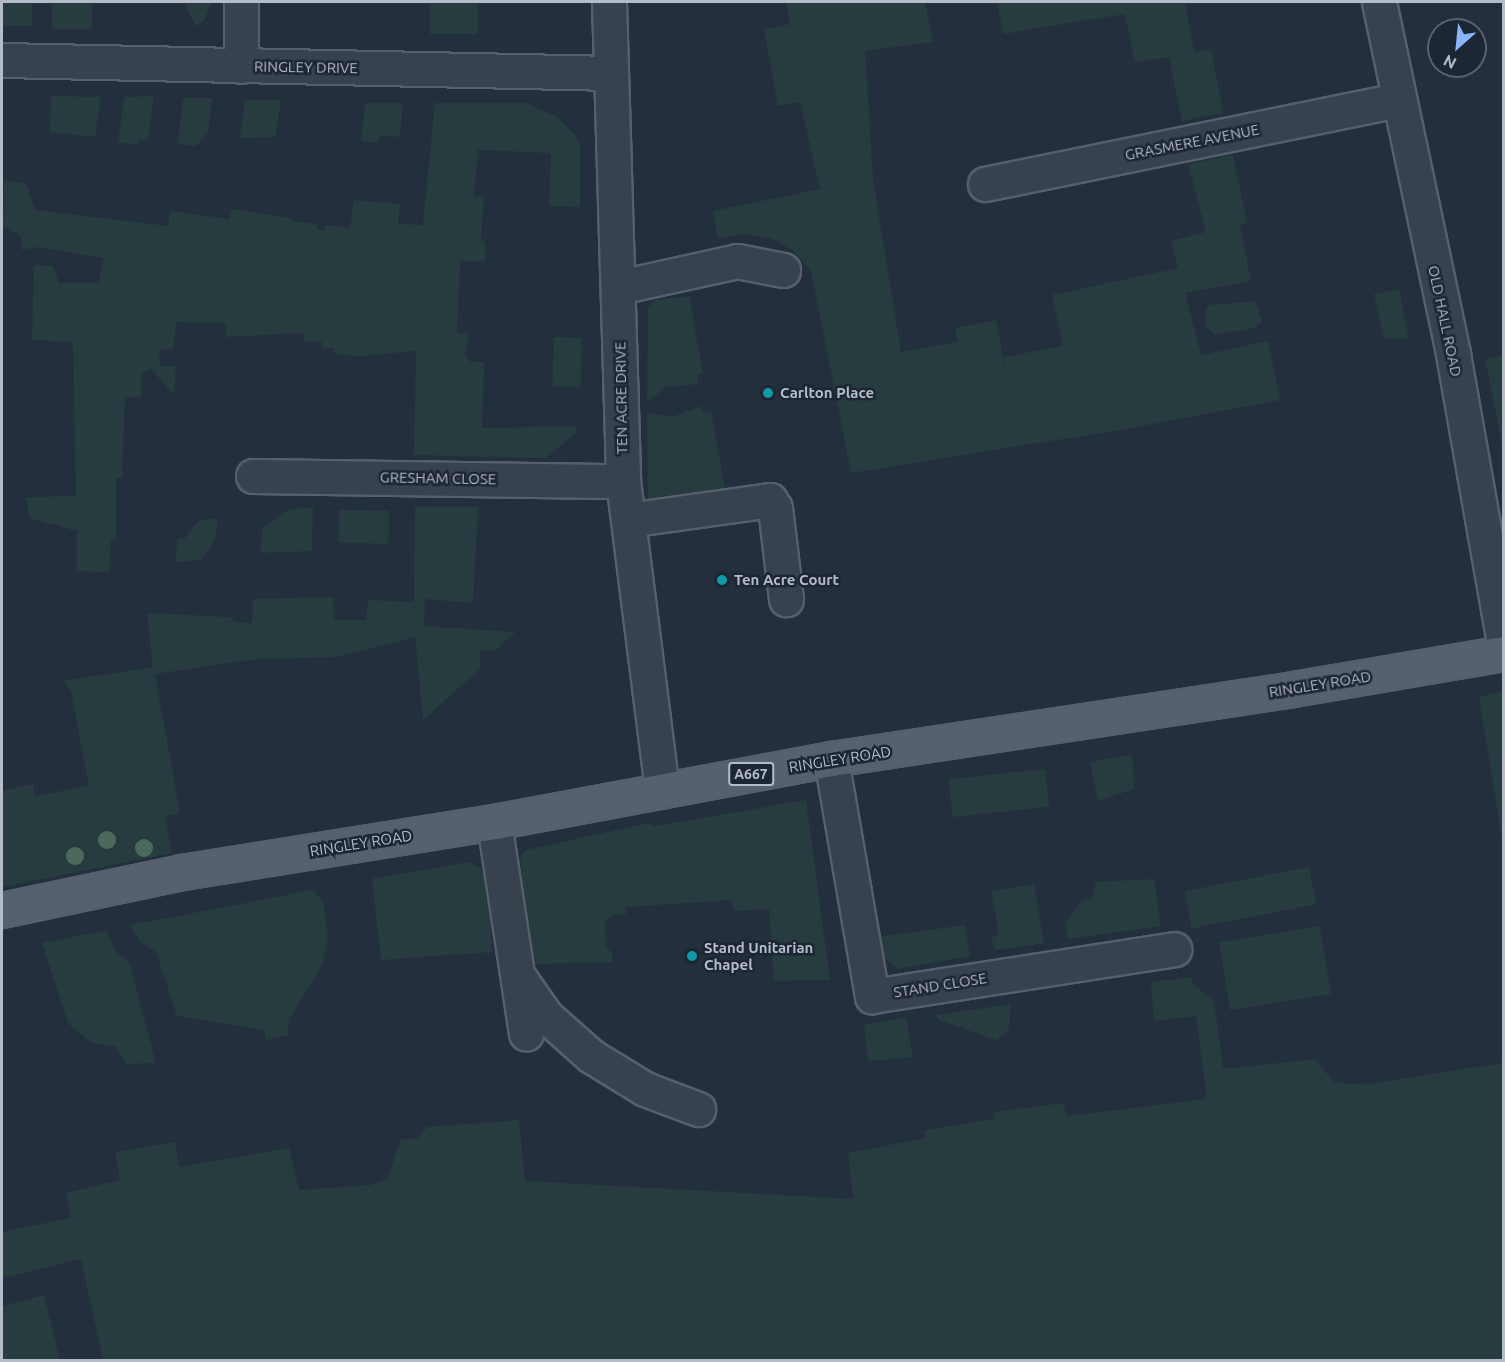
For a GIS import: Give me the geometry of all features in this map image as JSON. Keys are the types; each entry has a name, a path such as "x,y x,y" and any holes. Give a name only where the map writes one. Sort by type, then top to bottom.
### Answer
{"main road":[{"name":"RINGLEY ROAD","path":"2,910 182,872 494,822 831,759 1293,690 1503,653"}],"street":[{"path":"241,2 241,66"},
{"name":"TEN ACRE DRIVE","path":"609,2 623,481 662,791"},
{"name":"OLD HALL ROAD","path":"1379,2 1453,354 1503,642"},
{"name":"RINGLEY DRIVE","path":"2,60 611,73"},
{"name":"GRASMERE AVENUE","path":"985,184 1398,100"},
{"path":"619,287 738,261 783,270"},
{"name":"GRESHAM CLOSE","path":"253,476 623,481"},
{"path":"628,520 770,501 775,508 786,599"},
{"name":"STAND CLOSE","path":"831,759 872,996 1174,948"},
{"path":"494,822 526,1034"},
{"path":"518,976 546,1016 591,1056 645,1089 698,1109"}],"green space":[{"path":"2,2 32,2 32,26 2,26"},
{"path":"52,2 92,2 92,29 52,29"},
{"path":"184,2 212,2 204,21 195,26"},
{"path":"430,2 478,2 478,34 430,34"},
{"path":"786,2 936,2 925,3 933,42 865,51 873,179 901,352 957,342 955,328 996,320 1005,368 1004,357 1063,346 1052,295 1178,268 1171,241 1206,232 1188,164 1233,155 1247,223 1240,225 1251,281 1185,293 1201,355 1268,341 1280,400 1120,430 851,473 811,272 794,251 773,239 745,234 718,239 713,211 820,189 800,102 778,106 764,29 790,24"},
{"path":"997,2 1185,2 1194,52 1211,49 1223,113 1182,121 1169,57 1135,63 1125,14 1003,34"},
{"path":"51,96 101,97 95,137 50,132"},
{"path":"154,96 148,140 139,140 138,145 118,142 124,97"},
{"path":"183,98 212,98 208,133 196,146 178,144"},
{"path":"245,100 281,100 275,137 240,138"},
{"path":"365,103 403,103 400,137 380,135 378,143 361,141"},
{"path":"435,103 527,103 557,117 576,136 580,148 580,207 549,206 551,153 478,150 474,196 484,197 481,241 485,241 485,261 460,261 457,333 469,333 465,355 471,362 484,362 482,428 576,426 577,432 546,458 414,455 416,351 360,356 335,354 334,348 322,349 322,342 304,341 303,333 226,337 226,323 176,322 173,349 159,350 160,366 176,366 174,395 151,369 141,374 141,397 125,397 122,478 116,478 116,538 111,539 109,572 77,571 77,531 29,518 26,497 76,496 73,342 32,340 34,265 53,266 59,283 99,283 103,258 38,247 22,250 21,236 3,227 4,181 26,183 35,210 168,226 170,211 229,219 231,209 317,224 317,230 325,230 325,225 350,228 354,200 400,204 398,224 423,225"},
{"path":"1399,289 1409,339 1384,338 1374,294"},
{"path":"689,296 703,374 697,375 698,384 666,387 647,402 648,307 657,300"},
{"path":"1256,301 1262,321 1255,328 1215,335 1206,326 1205,311 1210,305"},
{"path":"554,337 582,338 580,387 552,386"},
{"path":"1504,356 1503,449 1485,359"},
{"path":"702,406 703,412 711,411 726,495 648,502 647,413 672,417"},
{"path":"313,507 312,551 260,553 263,527 288,510"},
{"path":"415,507 478,507 473,603 425,599 424,626 515,632 495,651 480,650 480,669 423,720 415,637 335,657 256,659 155,674 180,813 165,816 172,853 2,887 2,791 33,784 35,796 89,786 71,691 63,681 153,667 147,613 229,617 236,622 252,623 253,599 333,597 334,620 366,620 368,600 414,602"},
{"path":"339,510 389,511 388,544 338,543"},
{"path":"218,519 215,539 210,548 200,560 176,562 177,539 184,539 197,522"},
{"path":"1504,691 1503,846 1479,697"},
{"path":"1132,754 1134,789 1098,801 1090,762"},
{"path":"1045,769 1049,807 953,817 949,779"},
{"path":"806,800 830,980 774,981 769,909 733,911 732,900 626,907 626,914 612,915 605,922 606,947 612,953 613,962 531,964 520,857 526,850 648,823 655,826"},
{"path":"468,862 480,868 488,880 492,952 381,960 372,879"},
{"path":"1309,867 1316,904 1192,929 1184,891"},
{"path":"1154,879 1161,926 1068,939 1065,923 1082,901 1092,899 1096,882"},
{"path":"1034,884 1044,943 995,950 991,938 999,934 991,891"},
{"path":"313,890 323,902 328,937 323,964 289,1019 288,1035 266,1040 264,1030 177,1016 156,952 140,942 130,925"},
{"path":"965,925 970,956 898,969 883,957 879,947 878,937"},
{"path":"1320,926 1331,994 1230,1010 1219,942"},
{"path":"107,930 115,951 129,962 156,1063 126,1064 116,1047 91,1043 68,1023 42,943"},
{"path":"1192,977 1193,984 1214,1001 1223,1069 1315,1059 1334,1082 1361,1085 1503,1063 1503,1360 103,1360 81,1259 2,1278 2,1232 71,1218 66,1193 120,1180 115,1152 175,1142 179,1167 289,1148 299,1190 370,1185 387,1179 401,1139 417,1139 427,1127 519,1120 525,1181 853,1199 848,1153 925,1138 924,1130 994,1119 993,1112 1064,1103 1067,1116 1207,1099 1196,1016 1154,1021 1151,982"},
{"path":"1011,1004 1009,1030 997,1040 938,1020 937,1015"},
{"path":"906,1017 913,1057 868,1061 864,1025"},
{"path":"44,1295 60,1360 2,1360 2,1306"}],"place":[{"name":"Carlton Place","path":"768,393"},
{"name":"Ten Acre Court","path":"722,580"},
{"name":"Stand Unitarian Chapel","path":"692,956"}]}
